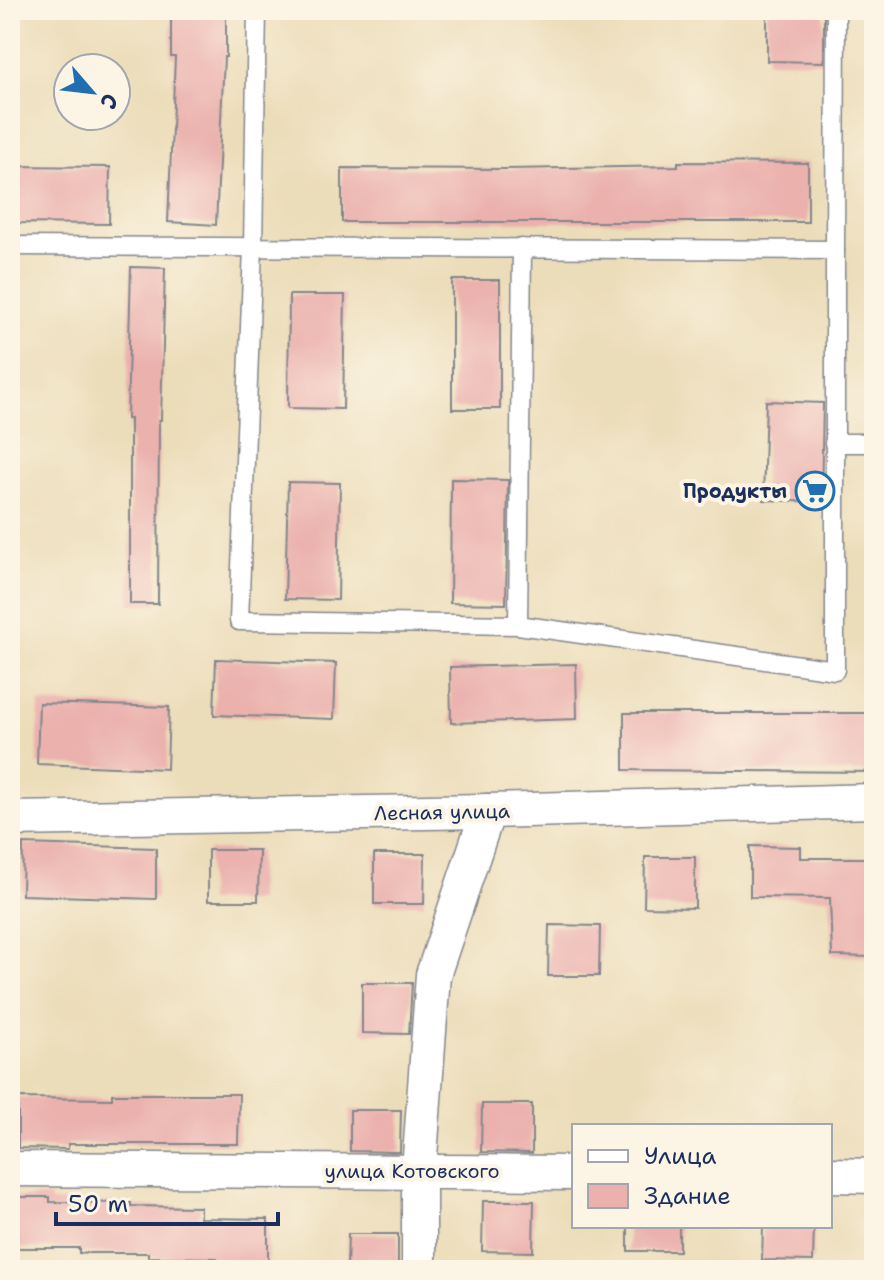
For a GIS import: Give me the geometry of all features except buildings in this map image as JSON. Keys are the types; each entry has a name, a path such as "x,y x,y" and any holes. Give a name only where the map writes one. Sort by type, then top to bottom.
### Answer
{"street":[{"name":"Лесная улица","path":"10,819 874,801"},
{"path":"419,1270 419,1171 433,975 488,811"},
{"name":"улица Котовского","path":"10,1169 572,1173"},
{"path":"832,1175 874,1176"}],"lane":[{"path":"257,10 253,247 239,621 518,625 835,670 836,10"},
{"path":"10,246 835,250"},
{"path":"518,625 522,248"},
{"path":"834,443 874,443"}],"place":[{"name":"Продукты","path":"815,491"}]}
